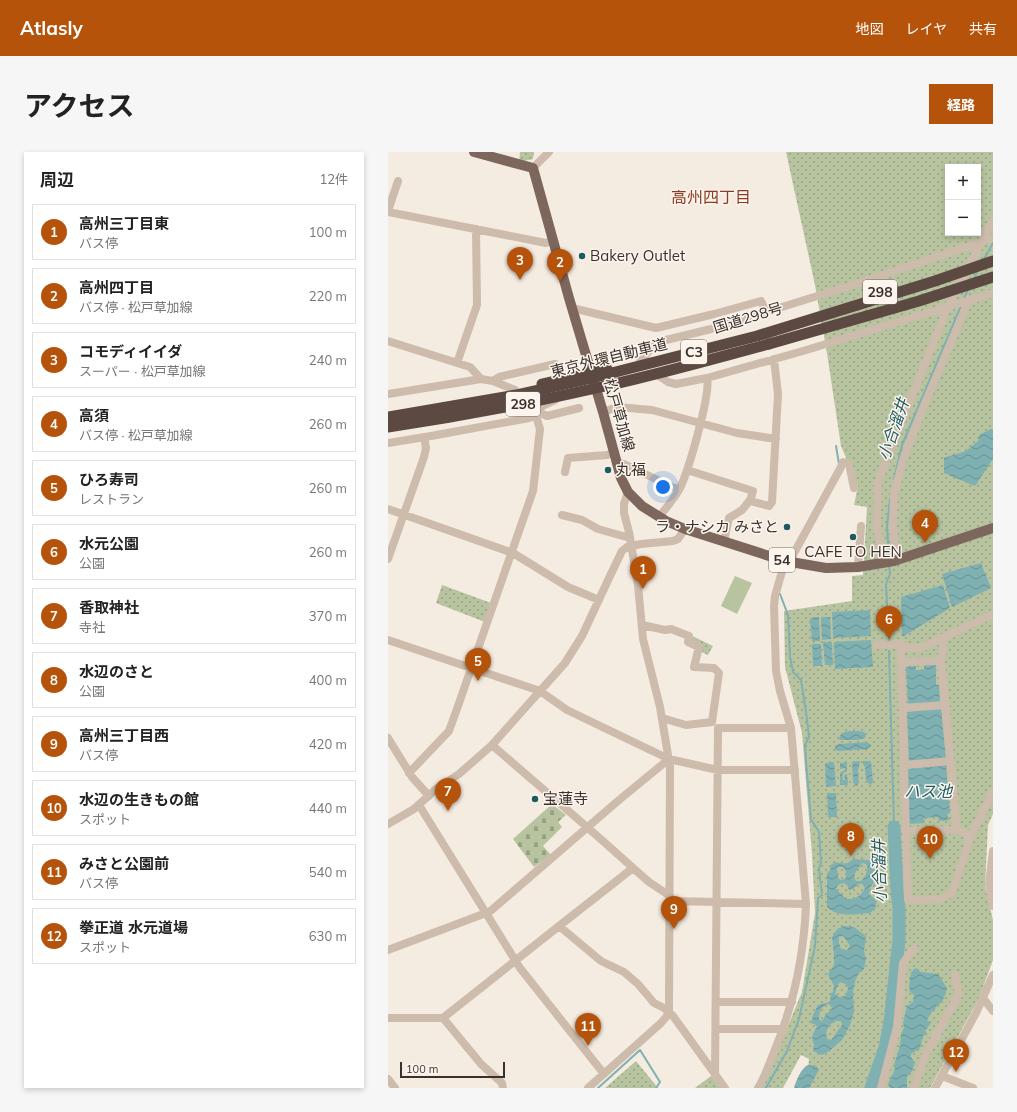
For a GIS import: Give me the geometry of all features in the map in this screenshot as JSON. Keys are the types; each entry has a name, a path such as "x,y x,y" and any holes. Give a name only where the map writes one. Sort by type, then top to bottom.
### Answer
{"highway":[{"name":"国道298号","path":"388,413 515,390 712,345 942,272 993,254"},
{"name":"東京外環自動車道","path":"388,417 516,395 699,351 757,336 843,310 993,261"},
{"name":"東京外環自動車道","path":"388,422 517,400 595,384 751,342 930,289 993,267"},
{"name":"国道298号","path":"388,427 448,418 564,395 656,374 769,344 919,301 993,277"}],"main road":[{"path":"474,152 532,168"},
{"name":"松戸草加線","path":"532,168 572,308 604,412 621,478 628,492 642,506 659,517 685,529 788,562 826,568 858,567 889,562 993,528"}],"street":[{"path":"532,168 549,152"},
{"path":"398,181 388,212 546,243 553,241"},
{"path":"889,562 881,550 877,527 878,482 948,306 993,220"},
{"path":"457,363 477,305 476,229"},
{"path":"640,362 654,345 662,341 711,329 766,312 992,239"},
{"path":"656,374 668,382 676,384 707,378 803,352 993,293"},
{"path":"572,308 656,328 714,314 761,300 766,312"},
{"path":"889,562 893,524 894,494 903,460 968,301"},
{"path":"388,341 470,367 480,379"},
{"path":"750,500 769,506 772,502 778,394 774,359"},
{"path":"493,380 499,377 555,364"},
{"path":"659,517 679,490 687,470 700,423 708,386 707,378"},
{"path":"388,394 480,379 493,380 515,390"},
{"path":"409,773 449,732 513,553 533,491 540,429 537,414 542,406 564,395"},
{"path":"604,412 617,407 652,410 737,433 776,439"},
{"path":"388,443 424,438 537,414 547,416 579,408"},
{"path":"388,559 424,456 426,448 424,438"},
{"path":"565,472 568,458 608,455 614,452"},
{"path":"758,1088 764,1079 784,1029 792,1002 803,953 806,904 791,728 780,691 776,671 774,601 788,562 843,462 849,464 854,488"},
{"path":"617,463 624,464 679,490"},
{"path":"687,470 753,491 750,500 742,510 729,518 724,541"},
{"path":"588,1088 661,1023 669,1012 670,767 662,718 649,666 642,626 638,585 631,541 624,513 624,504 628,492"},
{"path":"388,509 513,553 568,587 599,600"},
{"path":"562,515 582,520 598,529 631,541 674,541 678,539 685,529"},
{"path":"858,567 861,526"},
{"path":"388,824 419,805 437,788 459,774 492,745 565,663 582,636 622,551 631,541"},
{"path":"877,645 901,644 901,647 921,648 993,614"},
{"path":"642,626 666,630 671,629 688,636 688,642 699,647 694,666 714,668 719,673 712,722 686,725 662,718"},
{"path":"942,638 943,650 941,661 957,830"},
{"path":"388,640 540,691 567,710 669,759 718,770 795,770"},
{"path":"901,647 908,900 940,899 952,893 971,836 993,792"},
{"path":"901,662 941,661"},
{"path":"902,708 946,705"},
{"path":"715,1075 718,728 791,728"},
{"path":"388,738 409,773 429,796"},
{"path":"492,745 670,899 717,902 806,904"},
{"path":"388,950 486,914 669,759"},
{"path":"904,765 951,761"},
{"path":"419,805 516,961 604,1074"},
{"path":"906,831 957,830 971,836"},
{"path":"993,851 989,884 993,906"},
{"path":"388,1018 443,1018 633,868"},
{"path":"559,926 601,961 624,972 638,984 654,1003 669,1012 725,1088"},
{"path":"881,1088 897,1027 903,963 914,948"},
{"path":"914,1088 926,1054 959,994 955,975"},
{"path":"935,1088 983,998 993,975"},
{"path":"983,998 993,1011"},
{"path":"716,1002 792,1002"},
{"path":"443,1018 481,1064 502,1083 503,1088"},
{"path":"716,1029 784,1029"},
{"path":"942,1076 973,1088"},
{"path":"388,1079 395,1088"}],"green space":[{"path":"520,152 534,152 533,159 519,162"},
{"path":"786,152 993,152 993,814 988,825 985,886 993,920 993,960 979,998 930,1088 806,1088 809,1059 801,1055 783,1088 755,1088 780,1045 802,992 815,913 812,854 802,733 785,667 784,611 852,601 852,576 863,575 867,507 854,505 858,486 841,446 815,285"},
{"path":"735,576 752,583 737,614 721,606"},
{"path":"442,585 491,603 485,622 436,603"},
{"path":"690,635 713,646 708,655 699,651 690,641"},
{"path":"552,804 566,815 558,822 562,827 543,846 551,855 534,867 513,839"},
{"path":"636,1061 658,1088 605,1088"},
{"path":"711,1076 721,1088 695,1088"}],"water":[{"path":"991,429 993,430 993,459 975,486 944,473 944,458 966,451 979,440 979,435"},
{"path":"981,563 991,588 952,607 942,574"},
{"path":"943,585 950,608 902,636 901,597"},
{"path":"870,610 871,636 833,638 832,612"},
{"path":"819,617 820,641 812,641 810,618"},
{"path":"821,617 830,617 831,639 822,640"},
{"path":"871,640 873,667 835,669 834,642"},
{"path":"823,642 832,642 833,665 825,665"},
{"path":"812,644 821,644 822,666 813,666"},
{"path":"936,664 936,685 939,685 940,703 908,706 906,667 916,666 916,670 924,670 924,665"},
{"name":"ハス池","path":"941,708 946,759 909,762 907,712"},
{"path":"844,732 864,732 866,734 865,738 858,740 840,740 839,738"},
{"path":"867,742 871,745 868,749 837,751 835,749 835,746 839,744"},
{"path":"860,761 858,772 859,781 858,785 856,786 853,782 852,762"},
{"path":"863,761 871,761 873,782 870,785 866,780"},
{"path":"834,762 836,786 826,787 825,763"},
{"path":"847,762 847,771 842,774 843,780 845,780 844,775 847,774 848,785 840,785 840,773 846,769 840,769 840,763"},
{"name":"ハス池","path":"946,765 950,813 947,814 949,820 939,821 938,817 924,818 925,823 909,824 907,769"},
{"path":"827,793 836,793 837,817 828,817"},
{"path":"853,859 869,860 872,865 874,876 877,878 870,888 869,894 877,901 875,909 870,913 842,914 836,913 827,907 827,874 831,865 834,863 850,862","holes":["862,863 866,864 867,871 861,881 856,881 854,876","837,868 844,868 846,871 845,879 840,880 838,877","843,883 847,885 849,890 853,889 858,884 862,884 865,888 857,897 846,899 836,889 838,885"]},
{"path":"844,926 854,927 866,936 864,951 866,959 864,969 858,974 855,982 853,992 854,1012 850,1025 842,1040 828,1052 821,1055 813,1051 814,1045 812,1036 817,1027 811,1023 818,1005 830,1002 831,993 833,992 834,986 828,974 834,965 832,937 837,929","holes":["843,936 850,946 847,950 841,949 839,937","841,982 847,985 848,989 845,996 839,997 835,994 838,984","829,1004 832,1008 823,1020 820,1021 820,1011","835,1021 841,1021 842,1025 831,1040 827,1039 826,1033"]},
{"path":"916,968 921,972 938,974 947,988 947,991 942,1001 939,1005 937,1005 934,1012 932,1011 927,1020 931,1023 925,1031 927,1033 923,1036 920,1048 911,1054 911,1057 915,1063 912,1071 907,1077 907,1088 890,1088 888,1084 895,1069 894,1065 900,1046 907,1006 913,1002 914,995 910,992 909,986 911,972"},
{"path":"808,1065 816,1066 819,1070 809,1088 794,1088 797,1078"}],"waterway":[{"name":"小合溜井","path":"984,259 993,243"},
{"name":"小合溜井","path":"974,279 978,270"},
{"name":"小合溜井","path":"964,298 968,290"},
{"name":"小合溜井","path":"894,479 902,445 961,306"},
{"path":"836,446 839,464"},
{"name":"小合溜井","path":"889,558 887,526 890,499"},
{"name":"小合溜井","path":"889,565 890,574 886,584 889,641"},
{"path":"766,1088 787,1051 799,1019 815,946 818,898 822,895 819,869 821,862 819,832 811,819 805,745 809,737 806,712 801,680 793,672 790,656 788,615 780,594"},
{"name":"小合溜井","path":"889,651 894,827"},
{"name":"小合溜井","path":"871,1088 885,1048 890,1022 899,940 899,908 894,827"},
{"path":"598,1088 640,1050 660,1082 656,1088"}],"place":[{"name":"Bakery Outlet","path":"582,256"},
{"name":"コモディイイダ","path":"520,280"},
{"name":"高州四丁目","path":"560,282"},
{"name":"丸福","path":"608,470"},
{"name":"ラ・ナシカ みさと","path":"787,527"},
{"name":"CAFE TO HEN","path":"853,537"},
{"name":"高須","path":"925,543"},
{"name":"高州三丁目東","path":"643,589"},
{"name":"水元公園","path":"889,639"},
{"name":"ひろ寿司","path":"478,681"},
{"name":"宝蓮寺","path":"535,799"},
{"name":"香取神社","path":"448,811"},
{"name":"水辺のさと","path":"851,856"},
{"name":"水辺の生きもの館","path":"930,859"},
{"name":"高州三丁目西","path":"674,929"},
{"name":"みさと公園前","path":"588,1046"},
{"name":"拳正道 水元道場","path":"956,1072"}],"district":[{"name":"高州四丁目","path":"711,197"}]}
